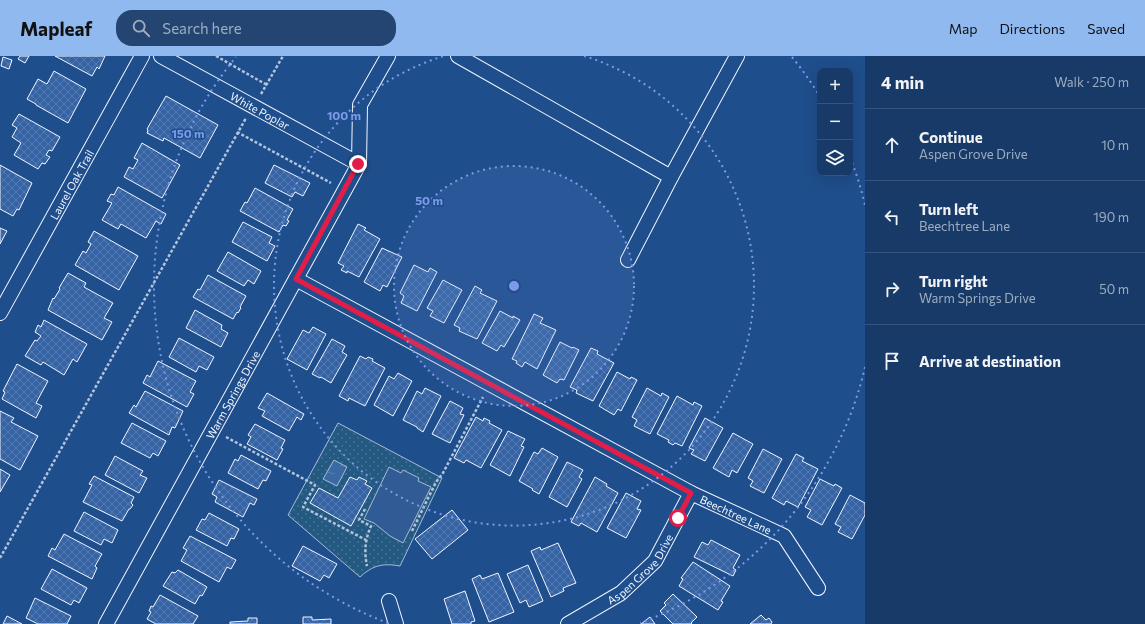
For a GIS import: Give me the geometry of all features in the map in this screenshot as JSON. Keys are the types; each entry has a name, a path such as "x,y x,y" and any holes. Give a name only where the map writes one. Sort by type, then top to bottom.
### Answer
{"street":[{"name":"Laurel Oak Trail","path":"0,313 142,56"},
{"name":"White Poplar","path":"161,56 358,164"},
{"path":"358,164 360,105 388,56"},
{"path":"458,56 671,177"},
{"path":"628,260 737,56"},
{"name":"Warm Springs Drive","path":"106,624 358,164"},
{"name":"Beechtree Lane","path":"296,279 691,493 784,536 818,588"},
{"name":"Aspen Grove Drive","path":"568,624 621,593 655,561 691,493"},
{"path":"389,601 396,624"}],"path":[{"path":"216,56 267,85"},
{"path":"0,558 237,132 267,85 283,56"},
{"path":"237,132 331,183"},
{"path":"412,531 436,482 443,473 483,397"},
{"path":"226,437 315,485 303,507 366,540"},
{"path":"365,508 359,520 371,526 364,549 367,566"}],"shaded area":[{"path":"338,423 442,478 400,566 383,565 374,567 360,577 288,515"},
{"path":"389,467 401,473 403,470 419,478 418,481 431,487 403,543 390,536 374,523 364,519"}],"water":[{"path":"334,460 347,467 337,486 323,479"}],"building":[{"path":"20,56 29,56 25,63 18,59"},
{"path":"55,56 105,56 99,69 97,67 92,76"},
{"path":"3,57 12,60 9,69 1,66"},
{"path":"54,71 86,89 68,123 27,99 38,79 47,84"},
{"path":"166,96 218,125 200,158 164,138 163,141 147,133 147,129"},
{"path":"19,114 60,137 52,151 49,150 46,155 50,157 45,164 42,163 38,169 14,155 21,143 12,137 17,128 12,125"},
{"path":"142,143 180,165 162,198 124,177 129,167 133,169 138,160 134,158"},
{"path":"0,165 32,183 19,210 17,209 13,216 0,209"},
{"path":"274,165 310,183 303,196 295,192 292,197 265,183"},
{"path":"118,187 166,214 161,224 156,221 146,238 121,224 118,229 102,220 112,203 107,201 111,194 114,195"},
{"path":"255,188 293,209 287,220 289,221 286,226 283,225 279,232 240,211 245,202 247,203"},
{"path":"243,222 272,237 269,243 275,246 267,261 232,242"},
{"path":"358,224 366,228 364,230 380,239 359,277 347,271 347,273 341,270 344,266 338,263"},
{"path":"0,228 7,231 0,244"},
{"path":"94,231 138,256 119,290 75,265 83,251 86,253 91,244 88,242"},
{"path":"382,248 402,257 387,287 383,285 380,291 364,282"},
{"path":"228,252 261,271 254,284 248,280 244,286 217,271"},
{"path":"414,265 428,272 430,268 437,272 417,311 401,303 404,296 400,293"},
{"path":"68,273 86,283 84,287 113,303 104,318 112,322 102,340 48,310 53,298 54,299"},
{"path":"208,275 246,296 240,307 241,308 233,319 193,297 198,289 200,290"},
{"path":"443,280 462,290 444,323 430,316 433,311 427,308"},
{"path":"475,286 482,290 480,293 497,301 477,339 459,331 460,328 454,325"},
{"path":"195,310 222,325 221,329 228,333 221,347 186,328"},
{"path":"500,311 520,320 504,347 501,345 497,351 482,343"},
{"path":"534,314 543,318 540,323 556,330 537,369 525,362 522,367 516,363 517,361 512,359"},
{"path":"44,320 87,344 77,362 73,359 64,375 43,362 41,365 25,356 35,340 37,341 41,336 35,332 38,325 41,327"},
{"path":"313,327 326,334 307,370 287,359 303,330 309,333"},
{"path":"179,338 214,357 207,370 199,366 196,372 169,357"},
{"path":"332,339 345,346 342,352 347,355 331,383 312,374"},
{"path":"560,342 579,350 564,380 560,379 557,383 543,375"},
{"path":"591,348 598,351 597,354 614,363 593,401 576,393 577,390 570,387"},
{"path":"360,356 366,359 368,357 373,359 372,361 385,368 365,406 349,398 348,401 339,396"},
{"path":"158,361 196,381 190,392 194,394 187,407 143,383 147,375 150,377"},
{"path":"17,364 48,381 36,403 42,406 36,418 2,399 5,392 3,391"},
{"path":"617,372 630,379 631,377 637,380 621,411 618,409 614,415 599,406"},
{"path":"398,373 412,381 393,416 374,405 389,376 394,379"},
{"path":"425,388 441,396 423,432 417,427 403,420 417,391 422,394"},
{"path":"647,388 661,396 662,393 669,397 650,434 634,426 637,420 632,417"},
{"path":"145,391 183,411 175,428 172,427 169,435 129,413 134,405 136,407"},
{"path":"267,393 304,414 301,420 297,417 289,431 262,416 265,411 258,408"},
{"path":"677,396 693,405 694,402 702,406 682,446 675,443 673,445 668,442 669,440 657,434"},
{"path":"450,401 463,408 460,414 464,415 450,443 432,434"},
{"path":"0,411 14,418 11,422 38,436 20,470 0,459"},
{"path":"476,417 483,421 484,418 490,421 489,423 502,430 481,468 466,460 464,463 454,458"},
{"path":"705,418 723,428 705,461 691,454 694,450 689,448"},
{"path":"132,423 166,441 158,456 153,453 150,458 121,443"},
{"path":"255,424 285,440 281,448 283,449 277,460 247,444 251,437 248,435"},
{"path":"508,431 525,439 521,446 524,447 510,476 490,465"},
{"path":"733,433 753,444 737,473 732,470 729,477 713,468"},
{"path":"542,448 558,457 539,494 519,481 534,452 538,454"},
{"path":"763,449 782,459 764,493 750,486 753,481 748,478"},
{"path":"796,454 804,458 802,461 818,469 798,507 786,501 784,505 772,498"},
{"path":"241,455 271,471 266,481 263,480 258,489 228,473 235,459 238,461"},
{"path":"115,456 143,471 140,475 147,478 139,493 105,475"},
{"path":"567,462 583,470 579,477 582,479 567,507 549,497"},
{"path":"0,469 10,475 0,492"},
{"path":"94,476 134,497 131,503 133,505 122,521 83,502 92,485 89,484"},
{"path":"350,477 357,480 359,477 367,481 365,484 372,488 351,526 310,503 319,488 338,498"},
{"path":"595,477 618,493 597,532 581,523 579,526 571,522"},
{"path":"820,479 842,488 822,525 807,517 811,510 805,507"},
{"path":"219,480 257,499 254,505 250,503 243,517 215,502 217,497 212,494"},
{"path":"626,493 641,501 637,509 641,510 626,538 607,528"},
{"path":"850,495 865,503 865,515 852,539 838,532 841,527 835,524"},
{"path":"452,510 468,530 432,559 415,539"},
{"path":"84,512 118,530 112,543 104,539 101,545 74,531"},
{"path":"209,513 239,529 234,539 231,538 227,546 196,530 202,519 205,520"},
{"path":"64,534 102,554 95,566 97,568 92,579 48,556 52,548 55,550"},
{"path":"190,536 236,560 231,569 227,567 219,582 181,561 187,550 183,548"},
{"path":"711,540 740,555 733,568 736,570 733,576 694,557 702,542 708,545"},
{"path":"558,543 576,583 563,588 564,591 551,597 531,551 540,547 541,550"},
{"path":"303,546 337,564 329,578 324,575 320,581 292,566"},
{"path":"693,562 730,586 721,601 723,602 718,610 679,586 683,579 681,578"},
{"path":"528,565 543,601 529,607 526,600 520,603 507,574"},
{"path":"52,569 87,588 79,603 74,600 71,605 41,589"},
{"path":"178,570 207,587 195,604 163,586 172,572 175,573"},
{"path":"498,573 514,612 489,622 472,579 480,575 482,579"},
{"path":"465,591 475,621 471,622 471,624 452,624 444,599"},
{"path":"673,594 697,617 691,623 692,624 673,624 660,611 666,605 664,603"},
{"path":"160,595 198,616 193,624 156,624 147,619 151,612 149,611 151,606 153,607"},
{"path":"35,598 71,616 67,624 38,624 26,618"},
{"path":"761,615 766,620 769,618 772,622 771,624 750,624"},
{"path":"7,616 22,624 3,624"},
{"path":"303,617 312,617 312,620 331,619 331,624 303,624"},
{"path":"650,617 655,624 641,624"},
{"path":"248,618 257,618 257,624 230,624 230,622 248,621"}],"route":[{"path":"358,164 296,279 691,493 678,518"}]}
